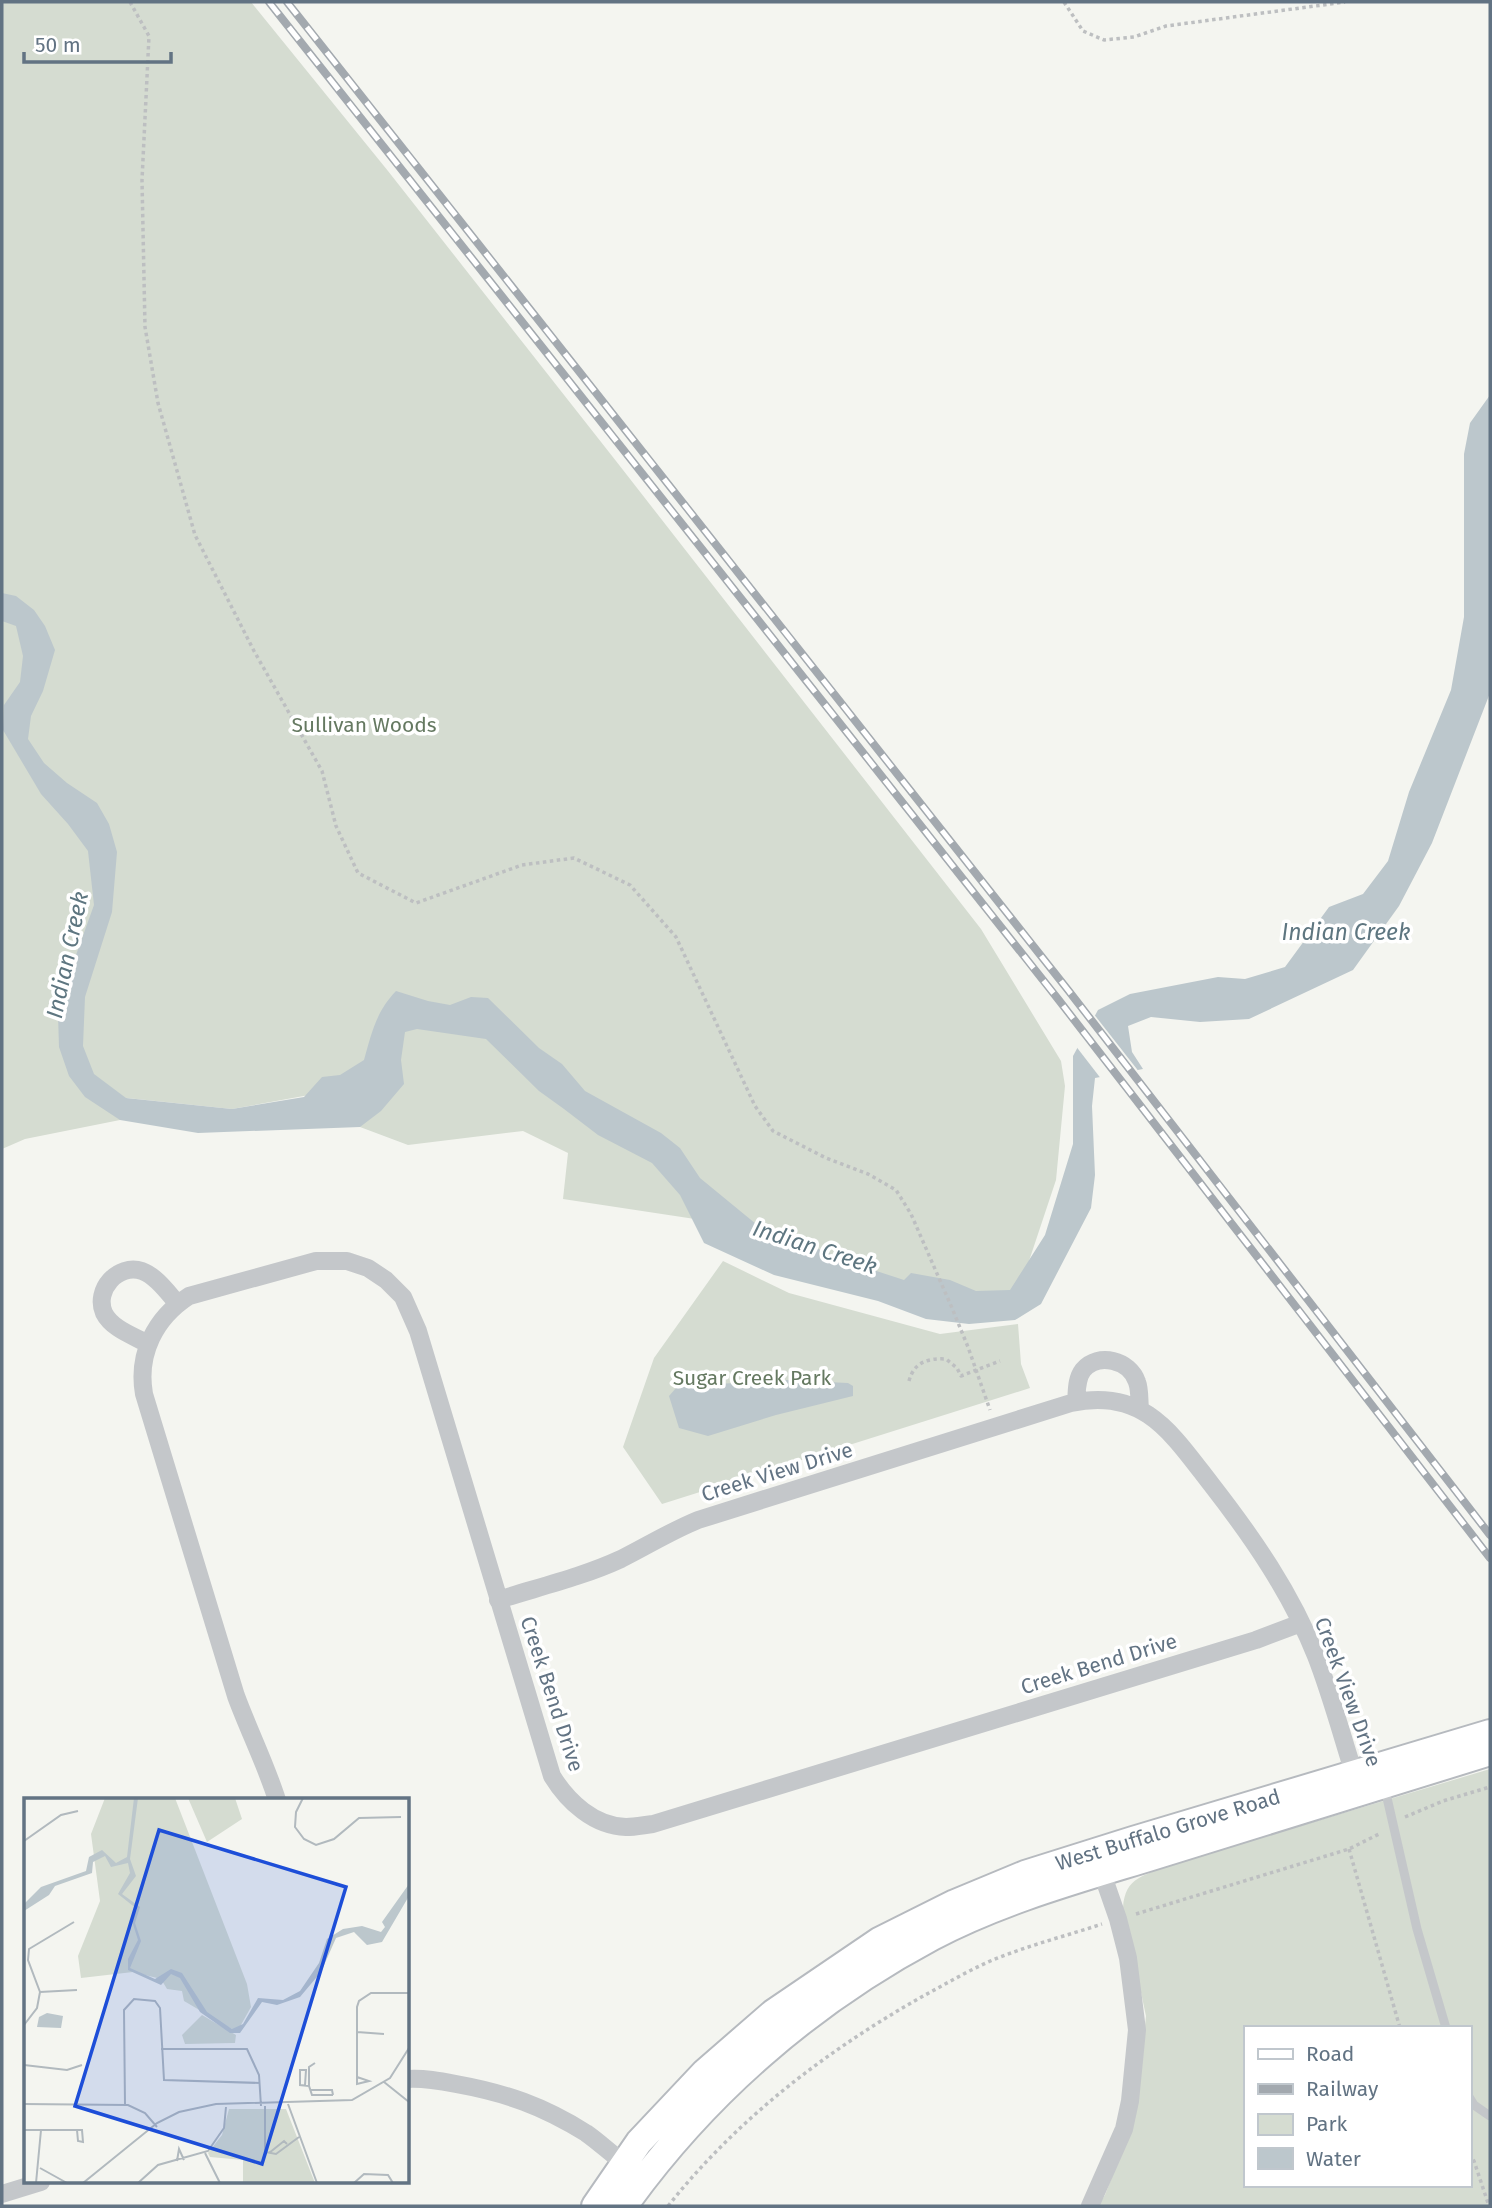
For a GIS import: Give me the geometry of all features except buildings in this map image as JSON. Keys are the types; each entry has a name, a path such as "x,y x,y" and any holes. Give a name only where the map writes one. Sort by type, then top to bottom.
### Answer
{"main road":[{"name":"West Buffalo Grove Road","path":"864,1964 933,1937 1019,1898 1366,1784 1490,1733"},
{"name":"West Buffalo Grove Road","path":"864,1964 955,1903 1025,1874 1490,1752"},
{"path":"624,2206 649,2130 705,2071 773,2013 864,1964"},
{"path":"595,2206 635,2170"}],"street":[{"name":"Creek Bend Drive","path":"275,1798 270,1777 236,1696 144,1394 143,1367 148,1344 160,1321 178,1304 196,1293 316,1261 347,1261 368,1268 386,1280 402,1297 418,1331 552,1776 573,1804 592,1817 624,1827 653,1824 1256,1640 1301,1623"},
{"path":"148,1344 117,1327 105,1314 102,1295 106,1285 113,1276 133,1269 144,1272 178,1304"},
{"path":"1076,1402 1078,1383 1083,1370 1096,1362 1107,1360 1126,1366 1133,1374 1138,1384 1140,1409"},
{"name":"Creek View Drive","path":"498,1600 621,1559 674,1529 698,1520 1076,1402 1112,1400 1151,1415 1172,1434 1272,1567 1301,1623 1366,1784"},
{"path":"1090,2206 1124,2129 1130,2101 1137,2030 1128,1958 1102,1872"},
{"path":"410,2079 422,2078 492,2091 526,2101 552,2112 635,2170"},
{"path":"2,2193 34,2184"}],"lane":[{"path":"1366,1784 1394,1825 1418,1928 1445,2026"},
{"path":"1471,2100 1490,2116"}],"path":[{"path":"130,2 149,36 142,180 142,260 145,327 158,403 195,536 254,651 322,771 336,826 358,873 416,903 522,865 574,858 630,885 676,937 755,1106 773,1131 826,1158 868,1174 896,1190 911,1214 968,1347 987,1401"},
{"path":"1064,2 1083,31 1104,40 1134,37 1166,26 1345,2"},
{"path":"909,1381 917,1366 933,1358 946,1359 957,1368 961,1376 1000,1361"},
{"path":"1140,1913 1349,1849 1394,1825 1410,1813 1490,1787"},
{"path":"1349,1849 1399,2026"},
{"path":"668,2206 735,2132 786,2087 882,2019 956,1978 1009,1953 1090,1928"},
{"path":"1471,2156 1475,2161 1489,2206"}],"green space":[{"name":"Sullivan Woods","path":"2,2 251,2 388,171 981,929 1061,1061 1065,1086 1056,1180 1015,1303 980,1314 741,1226 563,1199 568,1153 523,1131 408,1145 360,1127 348,1088 232,1109 127,1098 120,1120 25,1139 2,1149"},
{"name":"Sugar Creek Park","path":"723,1261 789,1293 940,1334 1018,1324 1021,1364 1030,1388 662,1504 623,1447 654,1358"},
{"path":"1490,1769 1490,2206 1098,2206 1105,2195 1131,2128 1139,2084 1146,2016 1123,1908 1132,1883 1170,1865"}],"water":[{"name":"Indian Creek","path":"1490,395 1490,693 1432,843 1399,906 1353,970 1249,1019 1200,1022 1151,1017 1128,1026 1132,1052 1143,1069 1095,1078 1092,1106 1095,1175 1091,1208 1041,1304 1015,1320 969,1324 926,1319 878,1301 774,1275 704,1243 680,1195 652,1163 598,1135 539,1091 486,1039 417,1029 405,1032 401,1060 404,1084 381,1111 360,1127 198,1133 120,1120 85,1097 69,1076 59,1047 58,1014 67,980 94,905 88,851 41,794 3,730 4,705 20,682 23,656 16,626 2,621 2,593 16,596 34,610 45,626 55,650 43,691 31,716 28,739 44,763 67,783 97,803 109,824 117,852 112,912 85,997 83,1046 94,1074 126,1098 232,1109 304,1097 322,1077 340,1075 364,1060 379,1015 396,991 450,1005 471,997 488,998 539,1048 562,1064 585,1091 661,1133 680,1148 700,1178 756,1224 861,1266 904,1280 911,1273 950,1280 976,1291 1010,1290 1045,1235 1073,1144 1073,1056 1098,1010 1130,994 1218,977 1245,979 1285,967 1329,907 1363,894 1388,861 1409,792 1451,690 1464,617 1464,454 1470,423"},
{"path":"785,1380 848,1383 853,1386 853,1396 776,1415 708,1436 679,1428 669,1396 676,1388"}],"pier":[{"path":"1093,1013 1140,1073 1102,1080 1075,1045"}],"railway":[{"path":"269,2 1058,999 1490,1558"},
{"path":"287,2 1068,990 1490,1535"}]}
